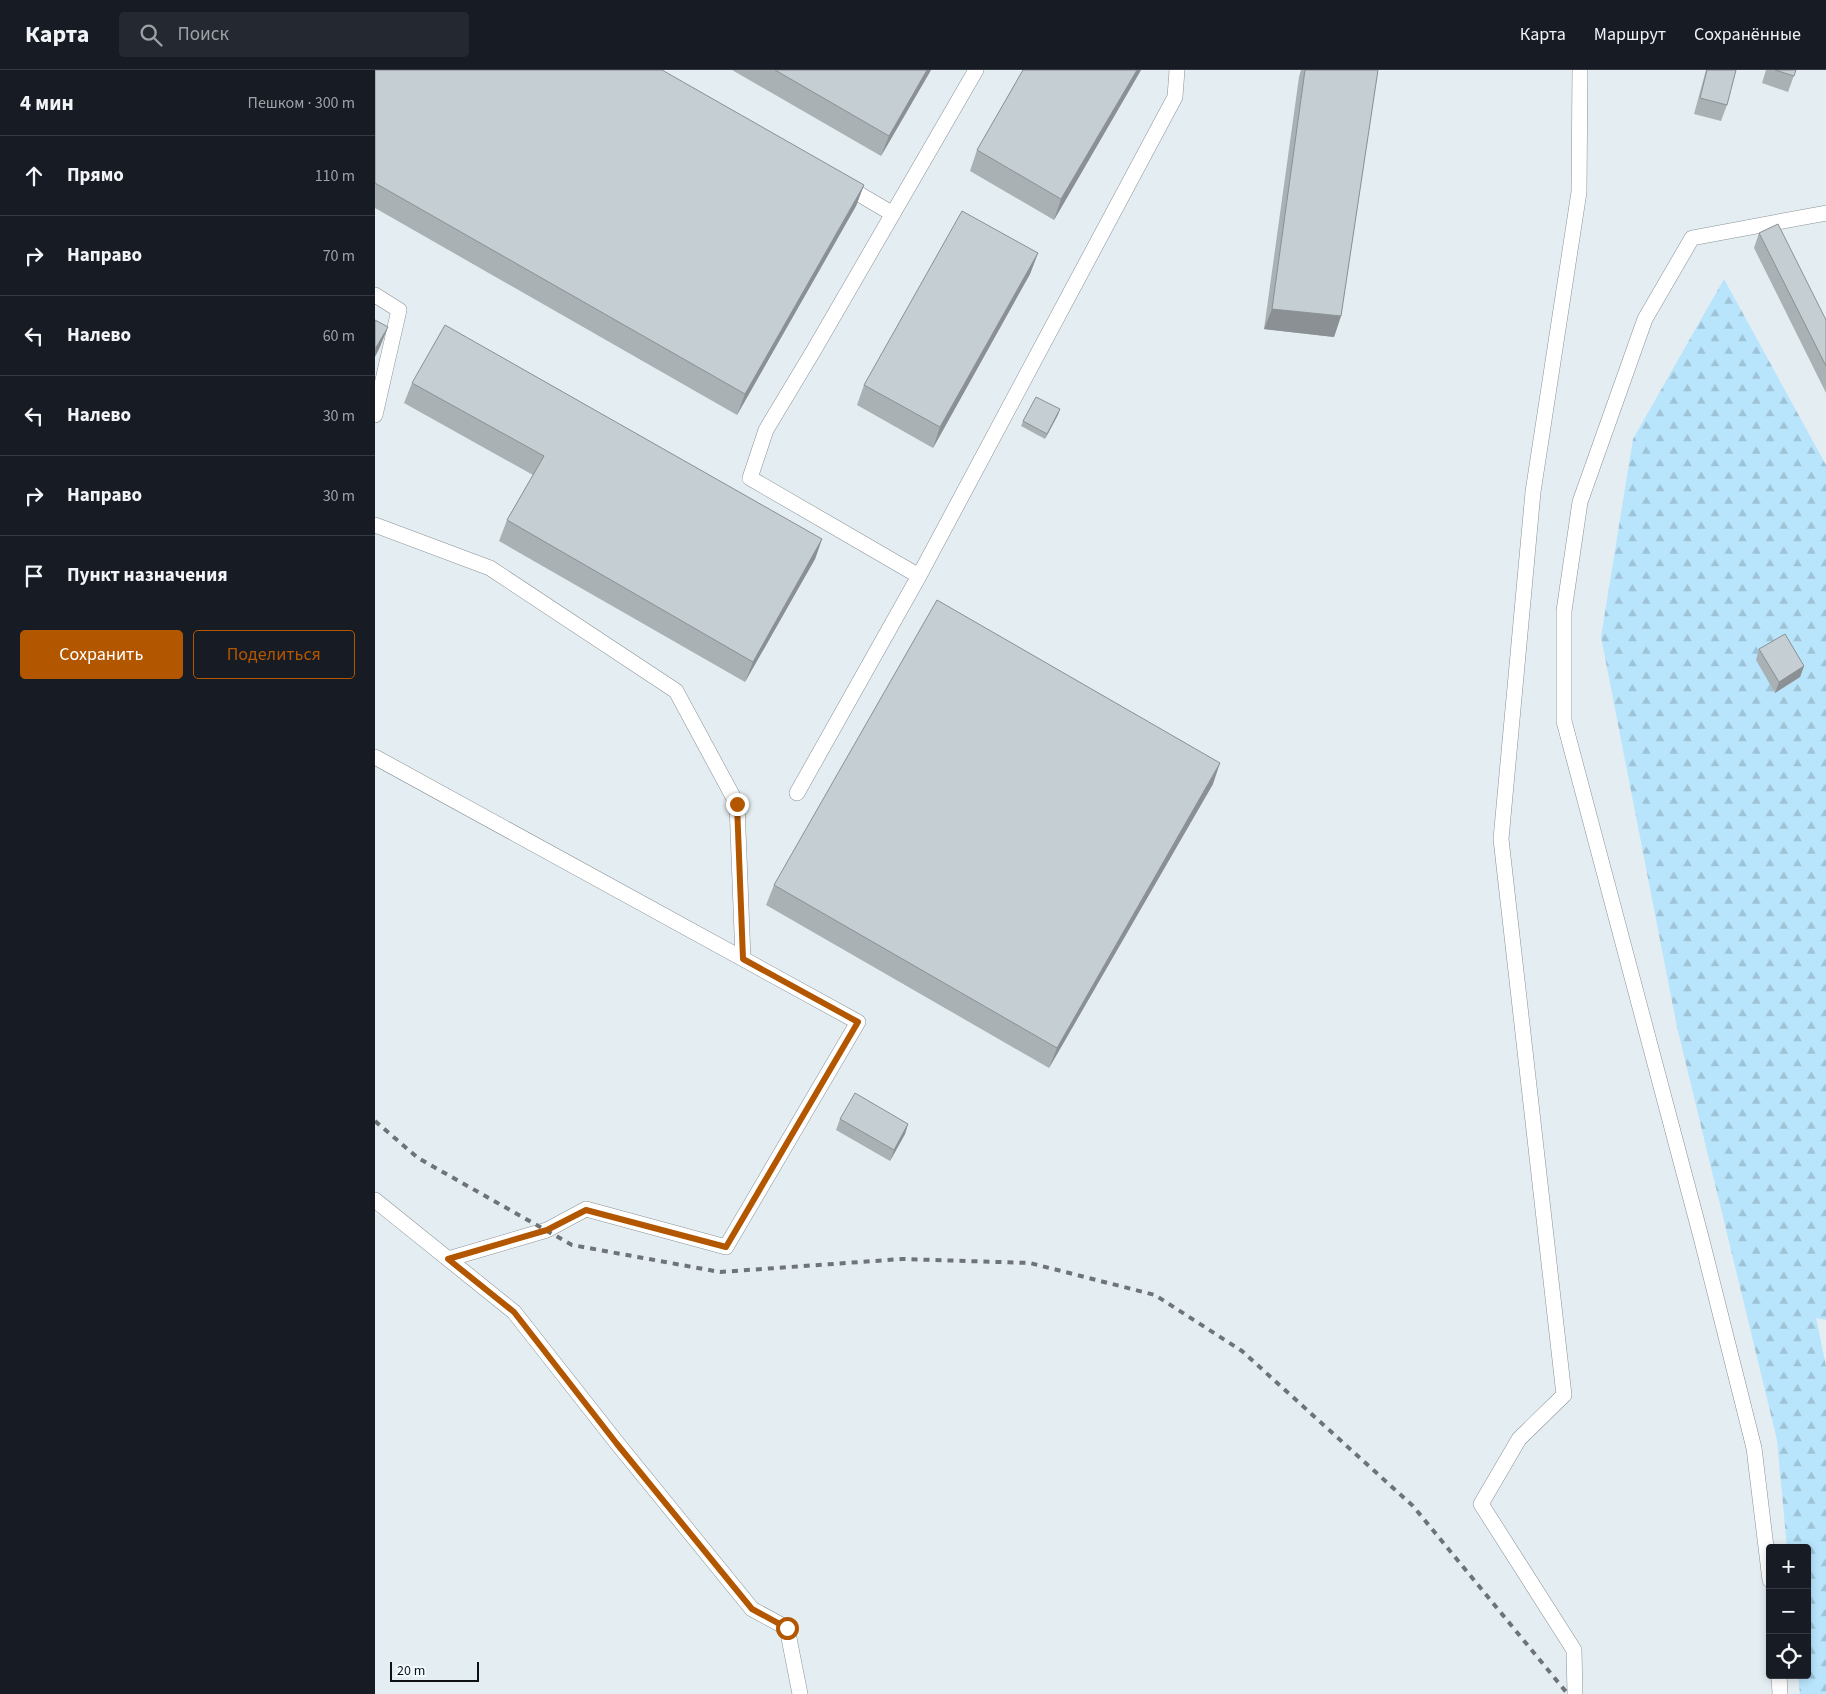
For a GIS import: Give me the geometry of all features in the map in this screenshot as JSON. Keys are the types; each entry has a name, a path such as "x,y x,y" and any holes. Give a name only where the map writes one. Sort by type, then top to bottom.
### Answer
{"lane":[{"path":"919,576 750,478 766,430 976,70"},
{"path":"797,793 919,576 1175,97 1177,70"},
{"path":"1575,1694 1574,1650 1481,1504 1519,1439 1564,1395 1501,839 1533,492 1579,192 1580,70"},
{"path":"825,174 893,214"},
{"path":"1766,1547 1754,1448 1699,1227 1564,721 1564,611 1580,502 1645,319 1693,238 1826,213"},
{"path":"375,295 399,310 375,415"},
{"path":"375,525 490,568 676,690 737,804 743,959"},
{"path":"375,757 858,1022 726,1247 586,1210 547,1230 448,1259"},
{"path":"375,1200 514,1312 617,1444 752,1609 787,1628 800,1694"},
{"path":"1779,1679 1780,1694"}],"green space":[{"path":"1724,279 1826,465 1826,1320 1816,1318 1826,1366 1826,1694 1800,1694 1798,1679 1811,1679 1811,1544 1787,1544 1777,1440 1677,1027 1601,637 1633,439"}],"building":[{"path":"375,70 662,70 864,185 745,394 375,183"},
{"path":"775,70 927,70 889,136"},
{"path":"1023,70 1137,70 1061,199 977,150"},
{"path":"1305,70 1378,70 1341,316 1272,309"},
{"path":"1707,70 1736,70 1727,105 1700,98"},
{"path":"1775,70 1796,70 1794,76"},
{"path":"962,211 1038,253 940,427 864,385"},
{"path":"1778,224 1826,320 1826,366 1759,233"},
{"path":"375,320 388,327 375,349"},
{"path":"445,325 822,539 753,662 507,520 544,456 412,383"},
{"path":"1036,397 1060,409 1047,434 1023,421"},
{"path":"937,600 1220,763 1057,1048 774,885"},
{"path":"1785,634 1804,666 1779,682 1759,649"},
{"path":"855,1093 908,1124 894,1150 840,1119"}],"railway":[{"path":"375,1121 418,1158 572,1245 720,1272 902,1259 1030,1263 1155,1295 1242,1351 1413,1506 1567,1693"}],"route":[{"path":"737,804 743,959 858,1022 726,1247 586,1210 547,1230 448,1259 514,1312 617,1444 752,1609 787,1628"}]}
